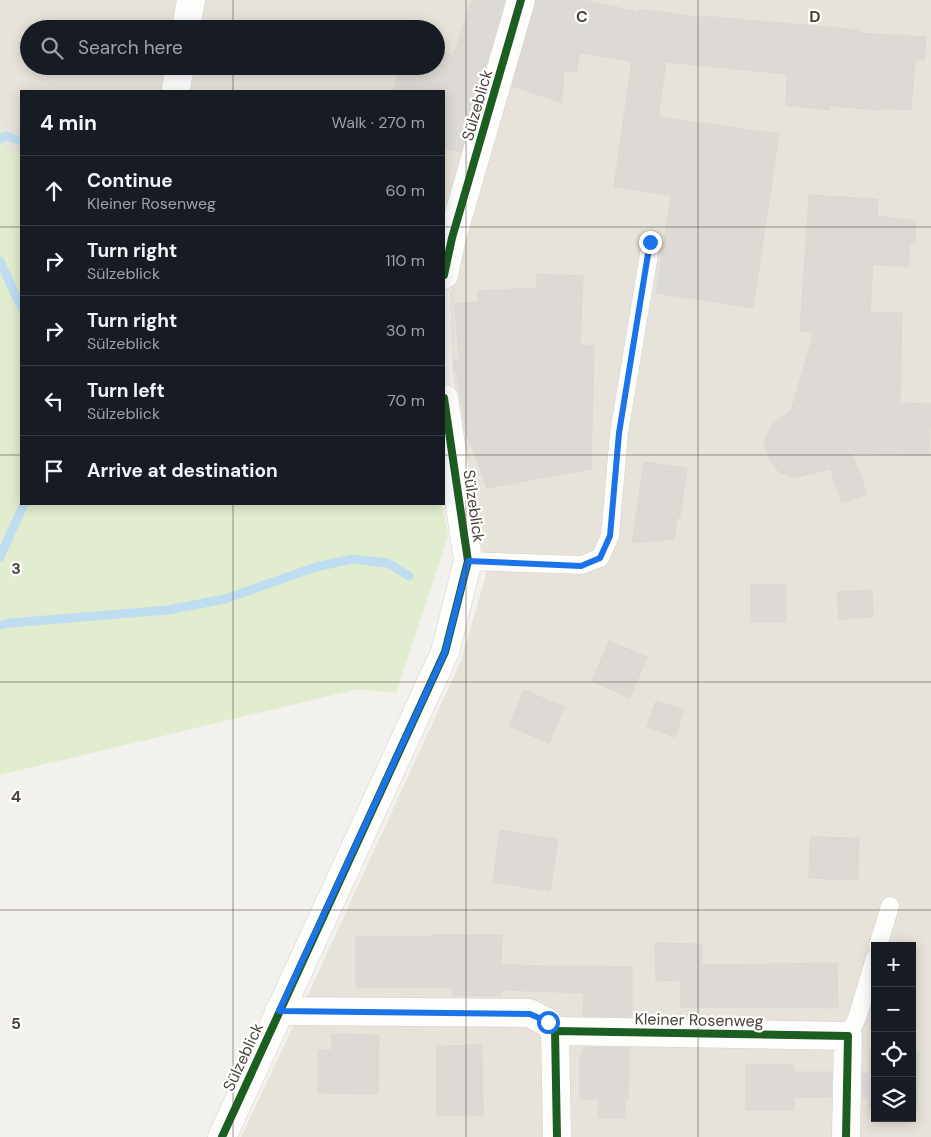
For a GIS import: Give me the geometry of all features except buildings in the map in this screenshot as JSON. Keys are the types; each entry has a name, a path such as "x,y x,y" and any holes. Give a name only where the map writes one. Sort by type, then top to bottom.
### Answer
{"street":[{"path":"188,20 191,0"},
{"name":"Sülzeblick","path":"445,270 452,238 522,0"},
{"name":"Sülzeblick","path":"222,1137 445,652 468,561 445,405"},
{"path":"279,1011 530,1014 548,1022 555,1030 556,1137"},
{"name":"Kleiner Rosenweg","path":"555,1030 848,1036"},
{"path":"846,1137 848,1036"}],"lane":[{"name":"Sülzeblick","path":"468,561 581,566 600,558 610,536 619,433 650,242"},
{"path":"879,942 890,906"},
{"path":"848,1036 857,1018 871,971"}],"shaded area":[{"path":"0,0 931,0 931,1137 241,1137 461,661 486,575 452,371 450,295 463,245 445,243 445,90 20,90 20,154 5,149 0,114"}],"green space":[{"path":"0,114 5,149 20,154 20,505 442,505 448,536 396,693 358,689 0,775"}],"waterway":[{"path":"0,139 6,136 20,141"},
{"path":"0,261 20,305"},
{"path":"0,557 24,505"},
{"path":"0,625 168,610 225,599 316,567 352,559 388,563 409,576"}],"cycle path":[{"path":"445,270 452,238 521,0"},
{"path":"222,1137 445,652 468,561 445,405"},
{"path":"557,1137 555,1031 848,1036 846,1137"}],"route":[{"path":"548,1022 530,1014 279,1011 445,652 468,561 581,566 600,558 610,536 619,433 650,242"}]}
